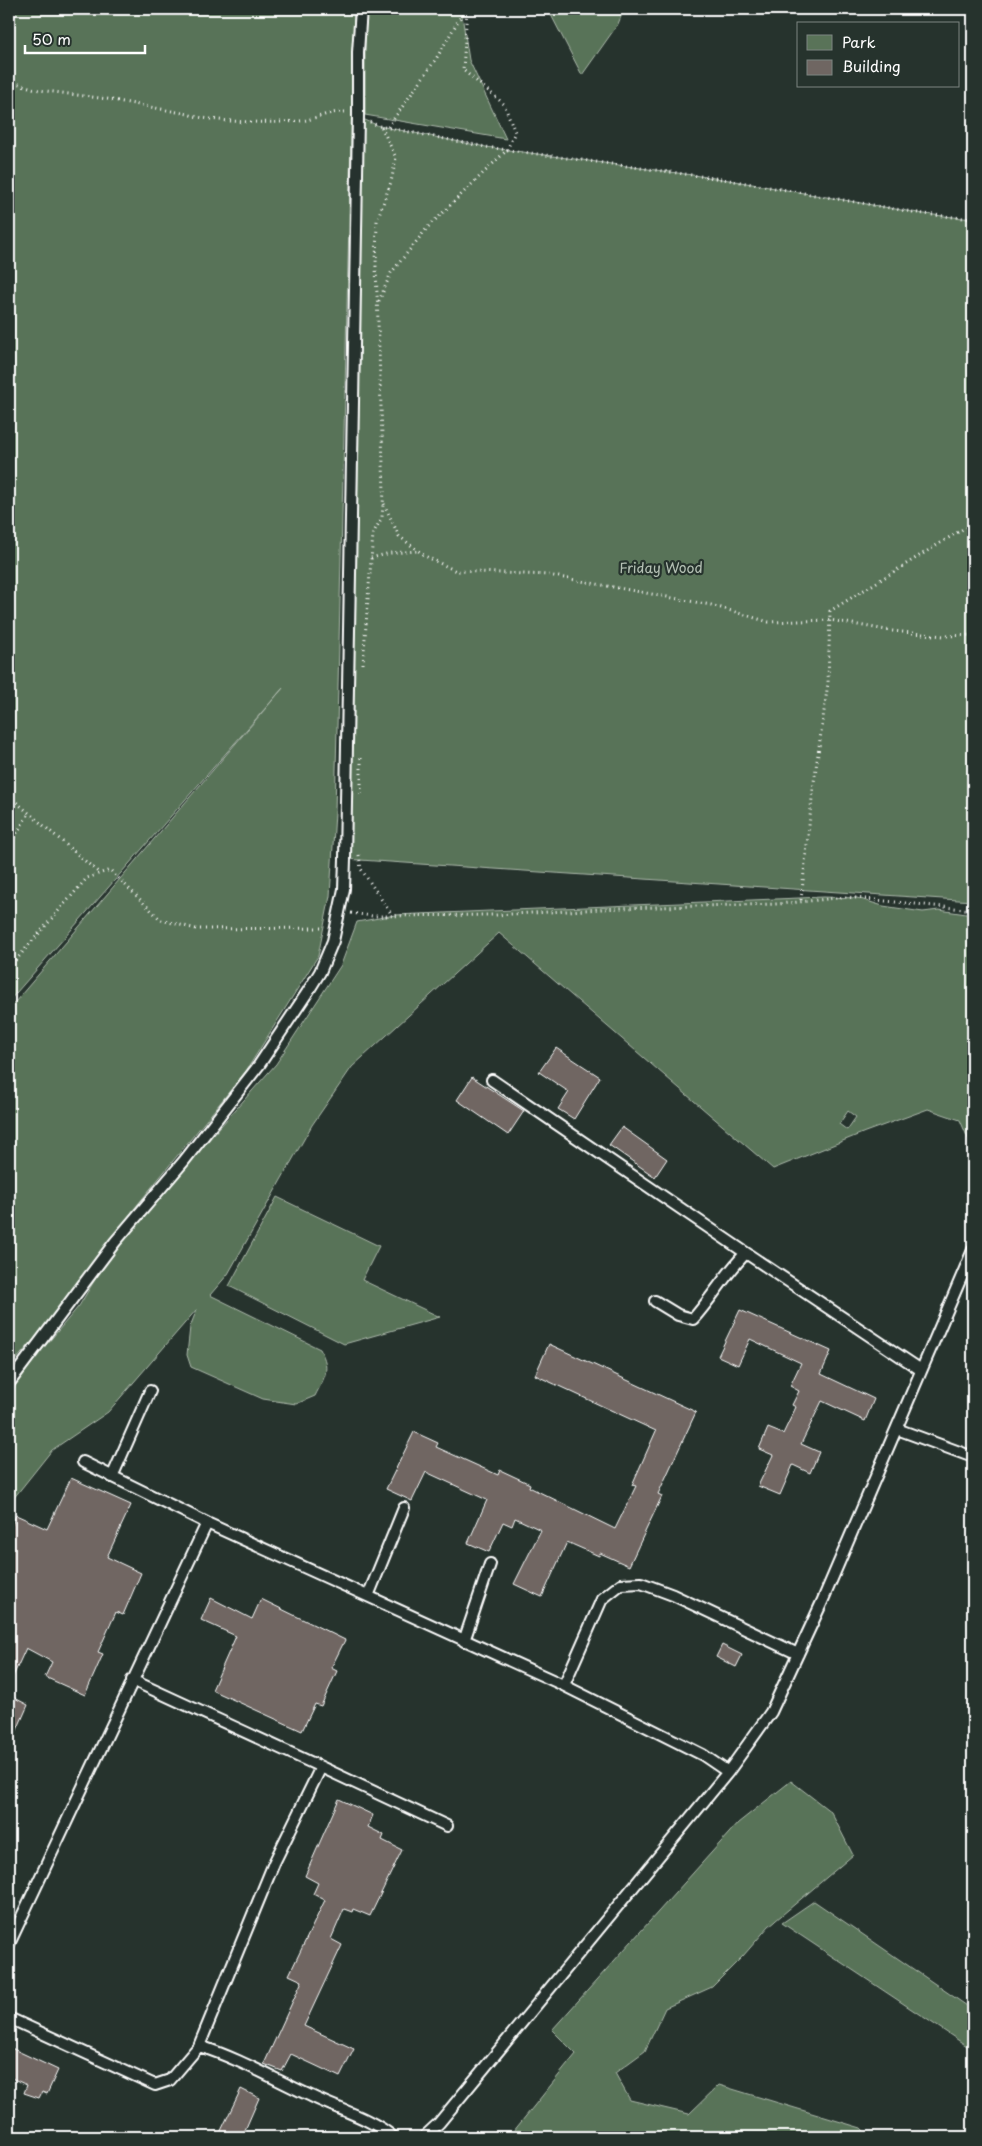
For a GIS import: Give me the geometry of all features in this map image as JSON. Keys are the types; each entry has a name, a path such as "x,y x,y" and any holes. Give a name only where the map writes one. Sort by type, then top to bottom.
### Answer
{"lane":[{"path":"9,1383 115,1242 190,1153 259,1065 320,972 334,941 340,911 345,859 358,52 361,9"},
{"path":"492,1080 921,1370"},
{"path":"424,2137 440,2123 728,1772 771,1712 897,1429 973,1250"},
{"path":"656,1302 678,1314 693,1319 708,1303 733,1266 746,1253"},
{"path":"112,1477 150,1391"},
{"path":"897,1429 973,1457"},
{"path":"83,1462 207,1523 564,1685 703,1755 728,1772"},
{"path":"368,1596 404,1508"},
{"path":"9,1944 207,1523"},
{"path":"464,1640 490,1564"},
{"path":"564,1685 602,1599 621,1584 641,1584 673,1595 798,1654"},
{"path":"132,1680 447,1826"},
{"path":"9,2018 155,2085 170,2080 199,2046 274,1863 320,1766"},
{"path":"199,2046 227,2056 355,2116 393,2137"}],"path":[{"path":"388,127 436,59 466,9"},
{"path":"379,302 391,273 428,227 507,150 515,132 504,104 463,70 466,9"},
{"path":"9,81 39,90 116,100 200,118 252,121 306,120 343,112 381,126 507,150 729,180 924,214 973,219"},
{"path":"362,674 373,534 382,517 383,502 379,302 376,266 377,220 396,158 381,126"},
{"path":"383,502 399,536 418,551 456,572 548,575 712,605 769,622 830,620 892,631 944,636 973,635"},
{"path":"801,900 813,789 828,683 830,612 962,529 973,526"},
{"path":"371,558 390,553 418,551"},
{"path":"360,752 360,798"},
{"path":"9,796 100,873"},
{"path":"9,846 29,813"},
{"path":"358,847 361,868 392,915"},
{"path":"9,968 87,878 110,870 161,920 187,927 196,929 327,928"},
{"path":"340,911 372,916 495,915 629,907 779,904 801,900 847,897 973,910"}],"green space":[{"path":"9,9 354,9 335,812 330,896 318,956 246,1071 134,1209 73,1294 9,1368 9,1009 283,688 9,1001"},
{"path":"365,9 461,9 469,60 506,139 365,115"},
{"path":"548,9 624,9 618,24 582,75"},
{"name":"Friday Wood","path":"358,117 379,126 486,147 729,180 924,214 973,219 973,901 345,859"},
{"path":"823,897 857,898 883,906 923,912 939,910 973,915 973,1150 960,1120 928,1109 773,1169 499,933 352,1067 312,1125 228,1274 210,1295 320,1349 326,1368 322,1383 315,1396 296,1404 263,1399 191,1367 187,1355 190,1327 197,1309 108,1412 52,1450 9,1504 9,1394 41,1351 79,1306 117,1243 276,1064 341,965 357,922 395,915","holes":["848,1111 856,1117 847,1130 839,1124"]},
{"path":"277,1197 379,1246 362,1280 440,1317 344,1344 229,1286"},
{"path":"791,1781 831,1812 853,1855 769,1926 712,1987 665,2008 645,2051 615,2073 630,2100 689,2114 719,2085 861,2128 870,2137 509,2137 576,2054 552,2030 738,1823"},
{"path":"814,1901 973,2010 973,2050 782,1923"}],"building":[{"path":"556,1048 600,1077 574,1119 558,1109 569,1092 539,1072"},
{"path":"472,1077 524,1111 508,1135 457,1100"},
{"path":"622,1127 667,1159 655,1177 609,1145"},
{"path":"740,1310 831,1351 821,1374 874,1399 865,1421 822,1401 801,1444 819,1452 810,1473 793,1465 780,1495 758,1486 773,1455 759,1449 768,1428 783,1434 796,1407 792,1405 799,1391 790,1386 801,1363 750,1339 738,1365 718,1356"},
{"path":"549,1344 696,1412 658,1494 662,1496 629,1566 600,1553 599,1556 567,1542 542,1597 514,1584 541,1530 515,1518 512,1526 503,1522 489,1552 468,1543 487,1500 426,1472 412,1501 386,1489 414,1432 438,1443 436,1447 498,1475 500,1470 530,1484 529,1487 615,1529 636,1486 632,1485 656,1431 535,1375"},
{"path":"71,1478 131,1505 107,1557 141,1573 123,1615 116,1612 98,1652 103,1654 85,1695 45,1677 52,1662 26,1648 9,1685 9,1532 16,1515 47,1529"},
{"path":"211,1598 252,1619 261,1599 345,1640 331,1668 337,1671 321,1706 315,1704 302,1731 212,1690 236,1636 201,1620"},
{"path":"722,1645 742,1655 736,1667 716,1657"},
{"path":"9,1695 28,1705 9,1748"},
{"path":"339,1799 373,1815 368,1827 384,1835 382,1840 402,1850 370,1916 353,1909 352,1912 344,1909 331,1939 342,1945 304,2026 354,2049 340,2077 291,2054 282,2071 264,2064 302,1981 289,1975 325,1900 313,1894 318,1883 305,1876"},
{"path":"9,2047 58,2070 47,2094 42,2092 39,2098 24,2093 27,2085 9,2077"},
{"path":"241,2089 259,2098 242,2137 218,2137"}]}
